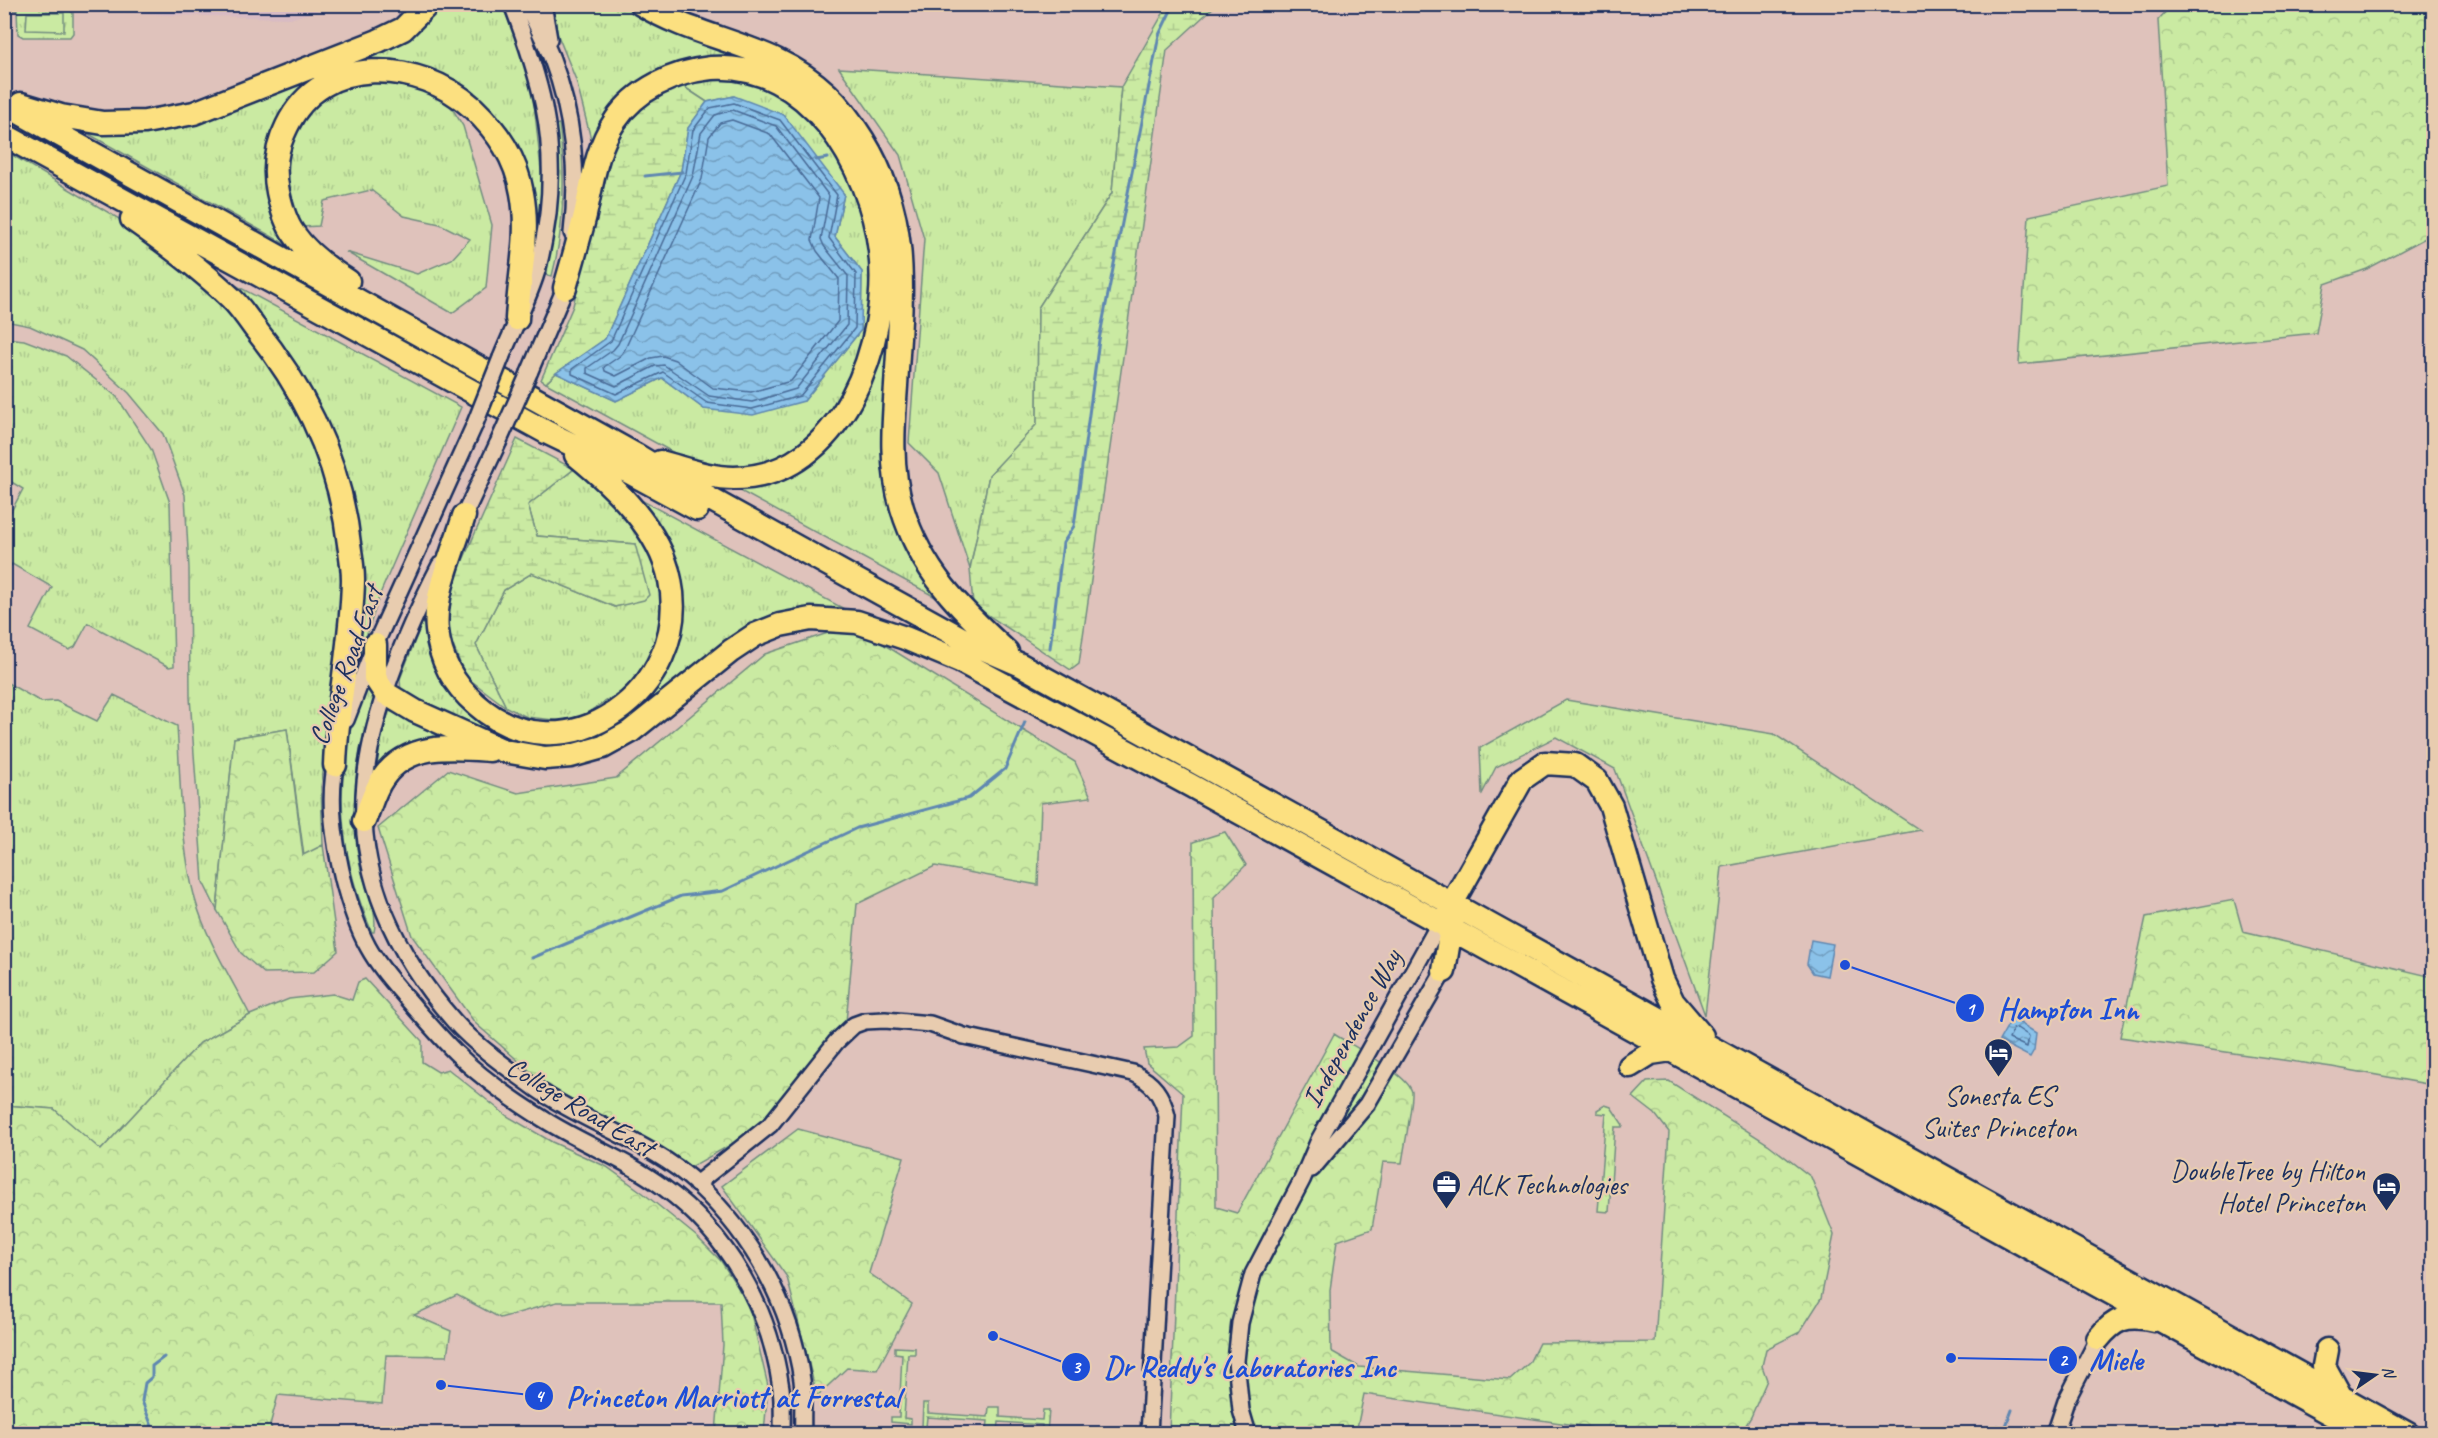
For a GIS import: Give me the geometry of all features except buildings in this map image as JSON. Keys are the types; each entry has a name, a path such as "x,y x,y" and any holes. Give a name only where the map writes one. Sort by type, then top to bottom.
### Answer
{"highway":[{"path":"4,99 61,116 103,123 145,122 194,113 378,41 403,29 428,4"},
{"path":"641,4 682,26 777,58 801,71 829,95 853,124 870,152 887,189 901,248 902,282 893,433 895,475 902,507 916,544 935,579 962,611 1022,665"},
{"path":"565,288 599,154 615,121 633,101 660,81 690,70 728,67 760,73 789,88 816,110 838,138 859,175 871,208 880,251 882,291 876,334 866,369 833,427 815,447 787,466 762,475 735,478 714,476 636,455"},
{"path":"418,335 366,292 326,267 294,234 281,205 274,173 278,144 293,113 310,94 336,79 361,71 392,70 429,80 445,88 461,98 492,126 512,157 522,192 525,223 525,255 518,284 517,319"},
{"path":"4,104 970,643 1022,665 1447,918 1497,953 1622,1023 2167,1323 2280,1374 2341,1397 2408,1434"},
{"path":"4,135 546,432 629,472 914,629 960,662"},
{"path":"50,161 167,243 232,299 274,352 304,401 331,459 346,516 353,577 347,663 338,709 335,765"},
{"path":"464,516 438,600 437,628 442,657 461,691 486,714 511,727 540,733 570,731 602,721 630,703 647,684 665,654 673,614 670,580 660,549 639,517 593,469 546,432"},
{"path":"363,820 383,778 416,752 446,747 504,751 545,758 571,756 603,747 630,732 731,651 755,635 780,625 811,619 857,622 905,638 960,662 1447,918 1711,1046 2280,1374 2367,1434"},
{"path":"375,645 375,678 385,693 415,711 504,751"},
{"path":"1444,971 1447,918 1522,779 1545,764 1575,765 1597,781 1611,806 1662,979 1673,1002 1711,1046"},
{"path":"1444,971 1462,957 1478,952 1497,953"},
{"path":"1622,1023 1630,1045 1630,1065 1651,1053 1671,1050"},
{"path":"2083,1277 2098,1294 2101,1302 2098,1339"},
{"path":"2098,1339 2109,1326 2124,1318 2141,1317 2167,1323"},
{"path":"2280,1374 2326,1350 2324,1366 2341,1397"},
{"path":"2280,1374 2333,1434"}],"street":[{"name":"College Road East","path":"512,4 531,53 542,91 549,130 551,157 549,204 543,248 535,277 474,426 375,645 348,712 335,765 332,810 337,854 346,890 368,948 400,991 455,1052 497,1088 547,1121 662,1185 709,1228 732,1257 749,1285 761,1312 782,1389 782,1434"},
{"path":"527,4 552,59"},
{"path":"543,4 552,59"},
{"name":"College Road East","path":"552,59 565,103 572,138 575,176 565,288 498,443 426,592 385,693 372,738 365,782 363,820 374,878 392,933 405,957 454,1022 507,1067 540,1091 673,1166 696,1184 746,1240 767,1271 781,1301 794,1343 802,1382 803,1434"},
{"name":"Independence Way","path":"1248,1434 1241,1410 1236,1361 1240,1323 1253,1274 1302,1180 1319,1140 1447,918"},
{"name":"Independence Way","path":"1302,1180 1367,1104 1444,971"},
{"path":"696,1184 770,1125 836,1042 854,1025 865,1021 885,1020 930,1024 964,1036 1133,1073 1146,1079 1156,1088 1167,1116 1149,1434"},
{"path":"2055,1434 2066,1401 2098,1339"}],"shaded area":[{"path":"97,4 328,5 323,9 293,18 167,15 98,10"}],"green space":[{"path":"4,5 46,5 46,9 69,10 73,13 73,33 70,37 23,37 18,34 17,10 5,10"},
{"path":"441,5 502,5 531,74 544,199 539,236 511,136 455,80 406,64 365,62 279,129 294,249 69,123 139,129 406,37"},
{"path":"554,5 636,5 746,56 716,59 661,70 612,107 594,151 576,80 557,33"},
{"path":"1168,5 1216,5 1167,50 1079,664 1071,670 973,605 970,569 989,475 1037,424 1038,308 1112,193 1121,87"},
{"path":"2172,5 2433,5 2433,234 2367,269 2325,284 2316,333 2019,364 2029,216 2168,186 2158,20"},
{"path":"27,13 64,13 64,31 26,30"},
{"path":"839,68 1121,87 1112,193 1038,308 1037,424 989,475 970,569 939,473 909,443 924,239 900,155"},
{"path":"720,71 777,84 844,156 877,249 873,335 831,417 785,457 737,469 687,460 546,383 556,373 616,401 662,378 704,409 804,401 861,330 862,272 835,237 844,194 734,96 707,102 675,81"},
{"path":"381,75 444,95 463,126 492,225 486,288 452,313 346,252 417,274 452,259 470,239 440,224 404,216 371,190 324,201 319,226 301,227 285,186 285,148 317,96"},
{"path":"675,81 707,102 688,128 681,171 605,339 556,373 546,383 541,380 573,306 603,179 621,130 649,99"},
{"path":"559,124 563,163 563,201 560,238 552,276 547,275 557,154 555,125"},
{"path":"4,150 131,226 202,280 280,373 323,462 346,551 339,660 321,787 323,845 304,856 287,729 234,738 217,910 203,882 190,697 189,568 185,495 163,434 129,393 82,350 30,326 5,321"},
{"path":"226,280 461,407 380,594 358,662 353,661 342,469"},
{"path":"896,304 888,461 950,605 722,481 770,476 868,384"},
{"path":"5,338 24,340 66,356 117,397 151,449 170,503 174,666 169,667 88,623 75,647 69,650 30,629 52,587 12,564 9,568 5,566 5,553 8,546 5,544 5,523 23,489 5,478"},
{"path":"517,439 574,469 528,505 537,536 635,544 649,595 644,600 615,607 532,573 504,590 476,645 506,707 465,676 445,625 456,576"},
{"path":"574,469 595,484 620,508 652,558 662,602 655,650 626,689 572,722 527,717 506,707 476,645 504,590 532,573 615,607 635,544 537,536 528,505"},
{"path":"639,499 850,612 809,613 628,725 571,748 523,748 418,704 401,692 400,679 428,607 435,659 530,740 656,685 682,638 680,566"},
{"path":"857,628 1075,762 1091,797 1041,803 1038,885 935,866 857,904 846,1022 759,1129 691,1167 545,1084 475,1023 412,936 378,828 448,770 518,793 616,778 765,654 834,631"},
{"path":"369,678 376,692 359,754 355,818 359,861 373,906 374,932 372,932 362,907 354,881 348,855 342,801 347,747 356,710"},
{"path":"4,681 41,702 56,701 97,721 114,695 177,726 186,856 195,899 212,944 250,1015 200,1043 100,1151 54,1109 5,1105"},
{"path":"1566,700 1774,734 1920,830 1722,867 1705,1015 1615,769 1556,737 1496,767 1482,794 1480,748"},
{"path":"389,711 407,716 467,743 376,772 381,739"},
{"path":"287,729 303,855 323,845 338,951 314,972 264,973 241,953 217,910 234,738"},
{"path":"1225,832 1246,865 1214,897 1216,1207 1237,1213 1334,1034 1401,1077 1412,1092 1402,1163 1383,1162 1372,1229 1337,1241 1330,1290 1331,1351 1359,1367 1510,1380 1529,1363 1539,1343 1655,1342 1669,1132 1655,1114 1633,1097 1647,1082 1669,1081 1768,1144 1811,1177 1834,1235 1821,1299 1800,1332 1766,1349 1762,1366 1767,1380 1751,1417 1741,1433 1628,1433 1364,1394 1356,1433 1169,1433 1183,1094 1147,1063 1144,1049 1179,1047 1194,1036 1193,842"},
{"path":"2234,900 2243,932 2433,977 2433,1085 2332,1067 2120,1037 2146,917"},
{"path":"365,979 422,1041 422,1062 438,1072 448,1069 507,1116 552,1142 607,1167 696,1236 721,1261 749,1305 768,1386 764,1433 716,1433 723,1345 721,1302 557,1302 500,1318 457,1295 414,1315 451,1331 447,1356 386,1355 382,1404 278,1395 270,1425 274,1433 5,1433 4,1105 54,1109 101,1150 200,1043 250,1015 289,999 333,994 352,1000 358,982"},
{"path":"1605,1105 1611,1107 1623,1125 1615,1127 1609,1212 1598,1211 1606,1114 1597,1113 1597,1110"},
{"path":"798,1129 904,1157 869,1273 912,1304 877,1370 847,1368 817,1396 787,1277 722,1186"},
{"path":"895,1347 915,1348 915,1354 908,1354 904,1418 911,1419 911,1424 891,1422 891,1417 899,1417 902,1354 895,1353"},
{"path":"923,1403 928,1403 928,1413 988,1417 989,1407 1000,1407 1000,1417 1042,1420 1043,1410 1049,1410 1047,1433 1042,1433 1042,1425 999,1422 998,1432 987,1431 988,1421 927,1417 926,1427 922,1427"}],"water":[{"path":"734,96 784,115 844,194 835,237 862,272 861,330 804,401 753,415 704,409 662,378 616,401 556,373 605,339 681,171 688,128 707,102"},
{"path":"1811,940 1833,944 1827,976 1813,973 1807,964"},
{"path":"2012,1018 2036,1033 2034,1050 2030,1057 1999,1041"}],"waterway":[{"path":"1050,648 1063,543 1074,526 1099,340 1159,35 1174,4"},
{"path":"816,160 828,158"},
{"path":"645,176 682,172"},
{"path":"532,958 681,896 723,891 857,828 969,798 1005,769 1025,722"},
{"path":"155,1434 142,1401 145,1383 152,1377 152,1366 164,1357"},
{"path":"2003,1434 2012,1410"},
{"path":"1997,1426 2004,1429"}],"place":[{"name":"Hampton Inn","path":"1845,965"},
{"name":"Sonesta ES Suites Princeton","path":"1999,1078"},
{"name":"ALK Technologies","path":"1446,1210"},
{"name":"DoubleTree by Hilton Hotel Princeton","path":"2386,1212"},
{"name":"Dr Reddy's Laboratories Inc","path":"993,1336"},
{"name":"Miele","path":"1951,1358"},
{"name":"Princeton Marriott at Forrestal","path":"441,1385"}]}
